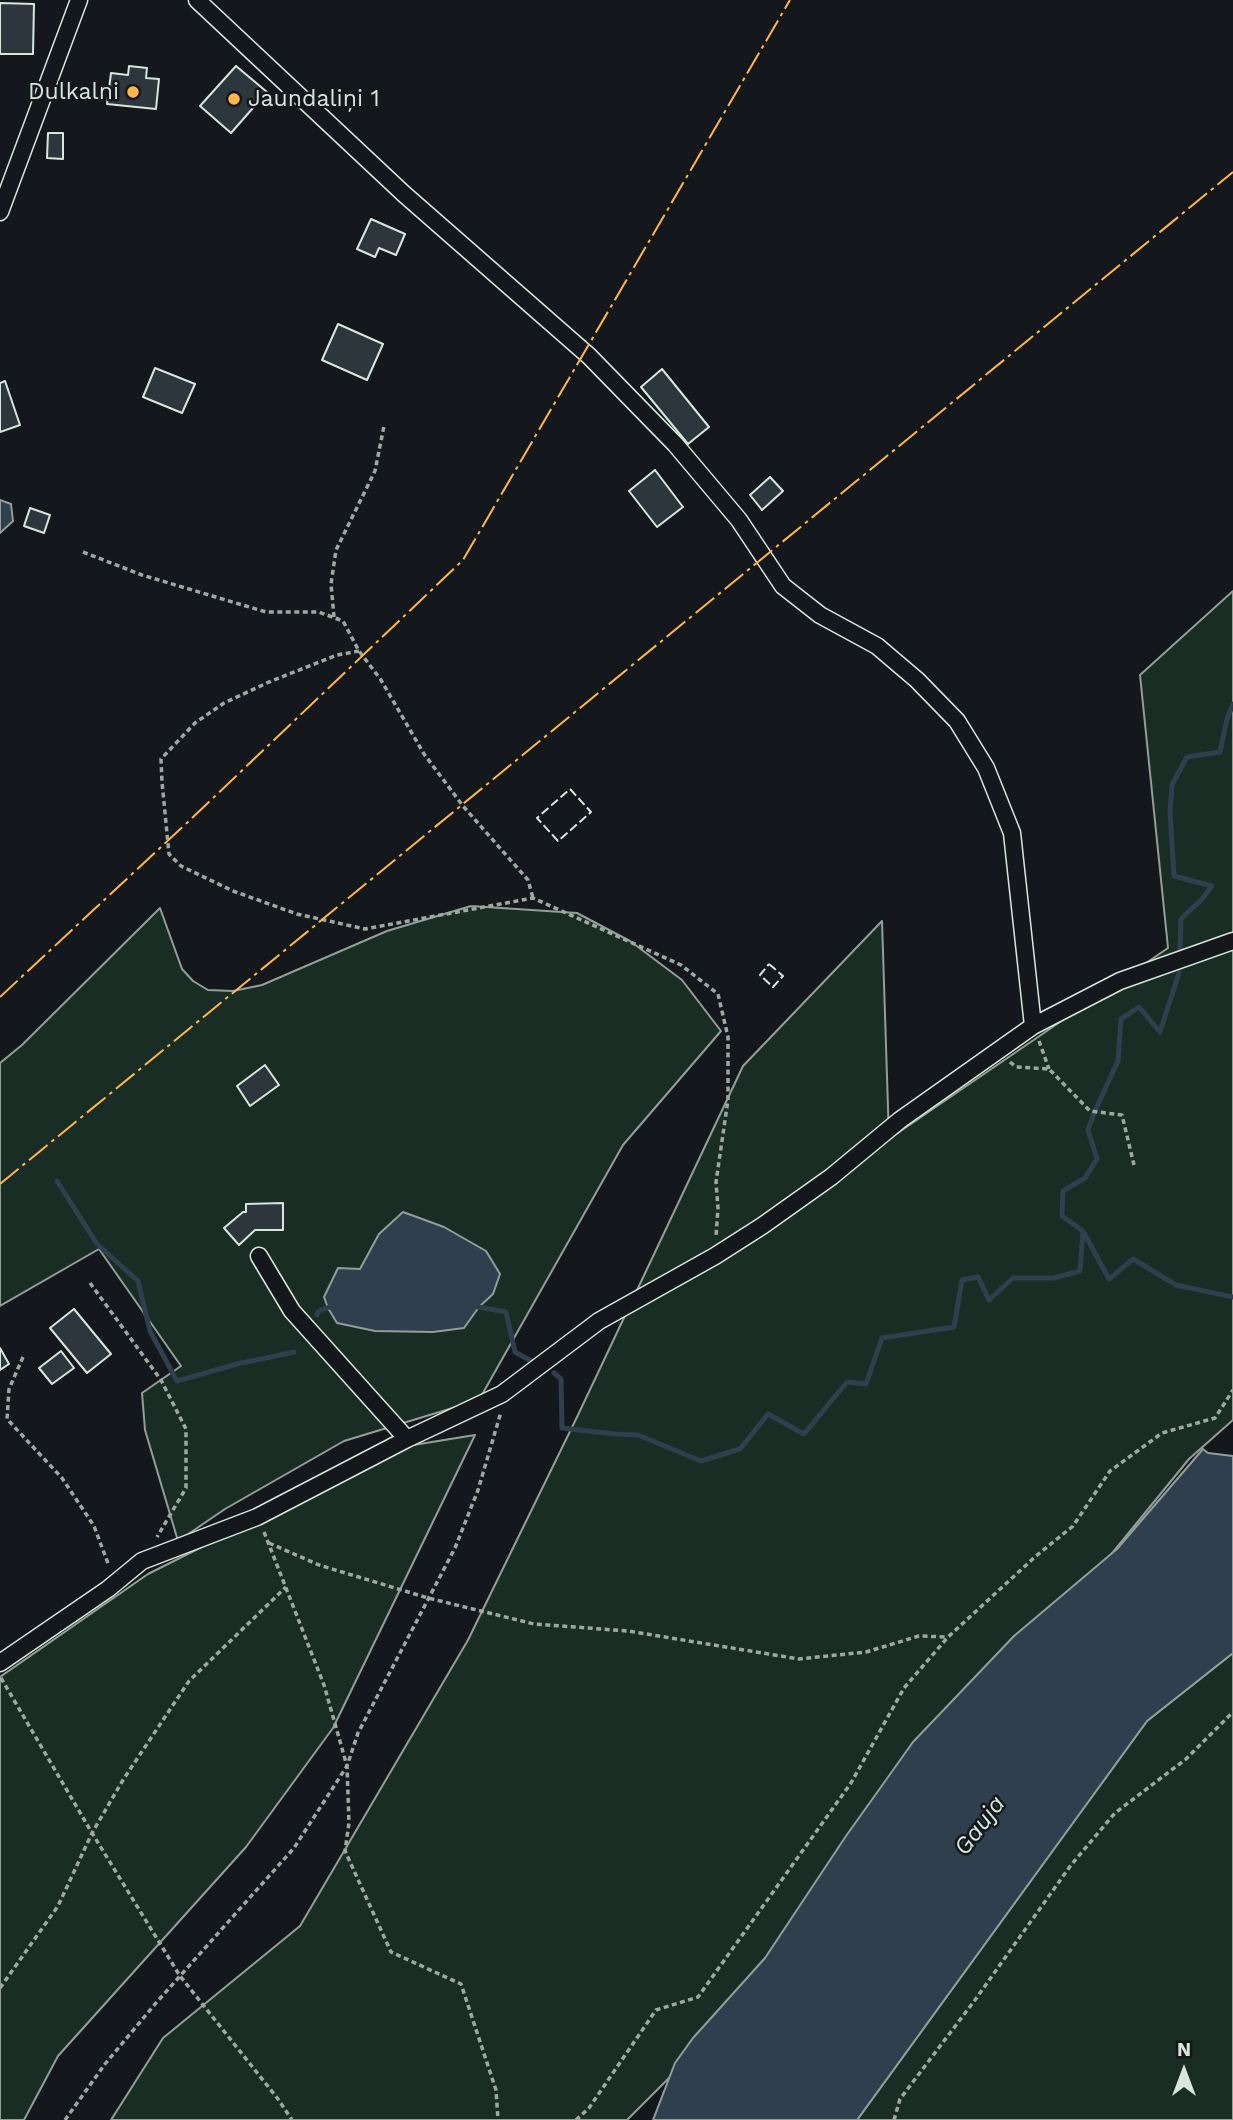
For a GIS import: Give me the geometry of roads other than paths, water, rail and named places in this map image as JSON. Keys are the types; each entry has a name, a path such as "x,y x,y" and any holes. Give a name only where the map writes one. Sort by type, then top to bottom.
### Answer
{"street":[{"path":"0,212 79,0"},
{"path":"197,0 404,194 589,356 675,444 739,520 783,586 820,615 877,646 917,680 957,721 986,768 1012,833 1033,1026"},
{"path":"0,1662 108,1589 142,1561 257,1517 407,1439 502,1394 599,1321 715,1256 762,1226 831,1177 900,1120 1033,1026 1120,981 1233,941"},
{"path":"259,1256 292,1311 407,1439"}],"water":[{"path":"0,500 11,504 13,521 0,533"},
{"path":"403,1212 444,1227 486,1251 500,1274 493,1294 479,1307 464,1328 433,1332 375,1331 337,1323 328,1308 324,1297 338,1268 360,1269 379,1234"},
{"name":"Gauja","path":"1203,1449 1208,1453 1233,1456 1233,1653 1147,1721 857,2120 653,2120 675,2063 693,2038 765,1958 846,1836 913,1742 1014,1636 1117,1549"}],"waterway":[{"path":"1180,950 1181,919 1212,886 1174,876 1170,811 1172,785 1187,757 1220,752 1233,704"},
{"path":"1083,1231 1062,1216 1063,1191 1085,1178 1097,1159 1088,1130 1118,1061 1121,1019 1139,1007 1160,1032 1179,973"},
{"path":"57,1181 97,1244 138,1281 150,1331 177,1381 294,1352"},
{"path":"554,1373 561,1379 562,1428 638,1435 701,1461 740,1449 768,1414 804,1434 847,1382 866,1384 882,1338 954,1327 962,1280 978,1277 989,1300 1013,1278 1054,1278 1080,1271 1083,1231 1109,1279 1133,1259 1176,1285 1233,1297"},
{"path":"317,1315 319,1311 332,1306"},
{"path":"473,1306 506,1312 515,1352 533,1362"}],"place":[{"name":"Dulkalni","path":"133,92"},
{"name":"Jaundaliņi 1","path":"234,99"}]}
